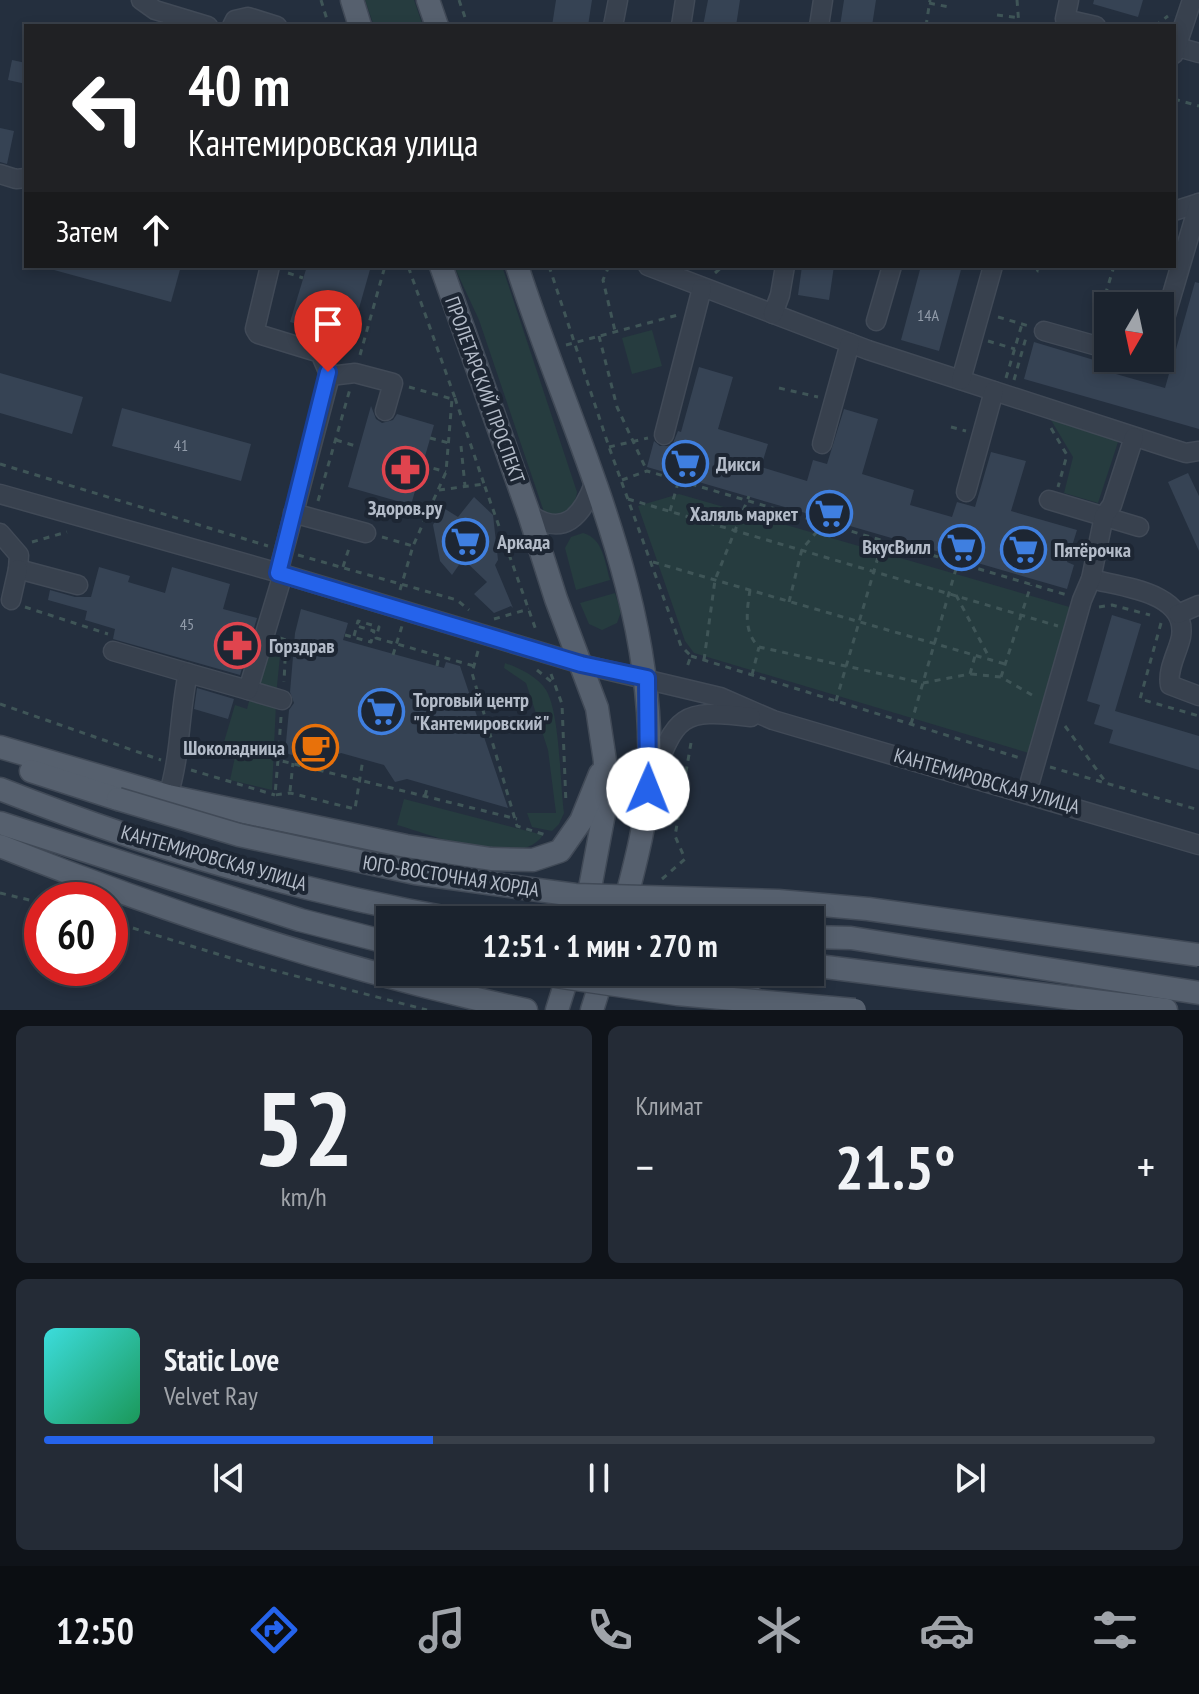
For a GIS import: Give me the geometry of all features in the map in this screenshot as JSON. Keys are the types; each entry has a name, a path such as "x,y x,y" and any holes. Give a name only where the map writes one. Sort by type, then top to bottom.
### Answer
{"main road":[{"path":"352,0 359,24"},
{"path":"428,0 436,24"},
{"name":"ПРОЛЕТАРСКИЙ ПРОСПЕКТ","path":"442,268 597,708 605,761 605,808 587,906"},
{"path":"518,268 627,580 647,678 648,789 624,906"},
{"path":"0,747 168,796 406,846 491,859 533,860 553,855 573,837 605,761"},
{"name":"ЮГО-ВОСТОЧНАЯ ХОРДА","path":"0,762 239,835 415,873 575,895 778,901 868,909 1199,955"},
{"name":"КАНТЕМИРОВСКАЯ УЛИЦА","path":"0,789 157,843 276,878 393,906"},
{"name":"КАНТЕМИРОВСКАЯ УЛИЦА","path":"0,823 300,920 376,939"},
{"path":"0,846 60,870 209,920 438,990 526,1010"},
{"path":"824,937 851,938 1199,993"},
{"path":"824,967 1028,990 1166,1010"},
{"path":"557,1010 565,986"},
{"path":"592,1010 600,986"},
{"path":"623,986 855,1010"},
{"path":"747,1010 748,986"}],"street":[{"path":"141,0 155,10 201,24"},
{"path":"613,24 618,0"},
{"path":"681,24 685,0"},
{"path":"819,24 823,0"},
{"path":"1069,0 1065,19 1087,24"},
{"path":"1176,46 1192,0"},
{"path":"233,24 235,20 248,17 271,24"},
{"path":"1176,49 1199,53"},
{"path":"0,174 24,178"},
{"path":"1176,210 1199,203"},
{"path":"1173,292 1199,203"},
{"path":"248,690 280,574 293,553 293,513 330,376 320,353 308,343 258,334 255,329 270,268"},
{"path":"653,268 850,343 872,335 961,380 1003,389 1186,453 1199,451"},
{"path":"773,314 785,268"},
{"path":"872,335 891,268"},
{"path":"961,380 992,268"},
{"path":"664,435 702,288"},
{"path":"1039,333 1094,346"},
{"path":"822,444 850,343"},
{"path":"330,376 355,373 393,383 385,411"},
{"path":"966,492 1003,389"},
{"path":"1027,792 1073,631 1093,605 1091,579 1104,516 1112,505 1134,437"},
{"path":"529,514 546,523 565,523 581,511 594,484"},
{"name":"КАНТЕМИРОВСКАЯ УЛИЦА","path":"0,494 581,664 720,697 773,720 1027,792 1199,845"},
{"path":"1052,501 1139,527"},
{"path":"293,513 360,531"},
{"path":"0,533 19,555 11,600"},
{"path":"18,569 78,585"},
{"path":"1091,579 1155,596 1178,614 1181,638 1168,680 1174,689 1199,696"},
{"path":"1178,614 1199,605"},
{"path":"113,651 282,700"},
{"path":"168,796 178,765 180,706 188,673"},
{"name":"КАНТЕМИРОВСКАЯ УЛИЦА","path":"648,789 669,733 686,718 715,712 773,720"}],"path":[{"path":"321,0 328,24"},
{"path":"459,0 467,24"},
{"path":"997,15 1020,23 1017,0"},
{"path":"926,24 930,1 949,7"},
{"path":"1176,100 1199,106"},
{"path":"293,553 312,518 384,268"},
{"path":"409,268 484,484"},
{"path":"550,268 609,447 681,646 691,656 1199,810"},
{"path":"608,268 603,280 615,331"},
{"path":"1110,292 1114,268"},
{"path":"566,348 565,345 599,335 696,310"},
{"path":"980,312 1039,333"},
{"path":"1003,389 1027,334 1039,333"},
{"path":"599,335 617,407 647,471"},
{"path":"973,336 1015,349"},
{"path":"393,383 454,398"},
{"path":"779,388 834,401"},
{"path":"402,584 413,546 446,472 454,398"},
{"path":"1052,429 1067,455 1052,501"},
{"path":"314,434 359,447"},
{"path":"430,438 449,443"},
{"path":"609,447 634,440"},
{"path":"461,446 465,486"},
{"path":"0,464 457,600 472,613"},
{"path":"422,465 446,472"},
{"path":"622,480 647,471 680,478 1013,576 1093,605 1112,605 1159,618 1161,628 1140,699 1199,716"},
{"path":"670,511 680,478"},
{"path":"704,660 715,580 748,498"},
{"path":"628,499 1073,631"},
{"path":"789,602 802,549 828,521"},
{"path":"343,567 360,531 413,546"},
{"path":"836,702 883,540"},
{"path":"653,562 1005,664"},
{"path":"911,725 958,562"},
{"path":"750,590 746,615 752,640 759,647 923,683 970,674 1001,677 1031,584"},
{"path":"956,595 991,660"},
{"path":"29,609 108,632 107,643 113,651"},
{"path":"492,619 529,609"},
{"path":"354,636 358,621 379,627 376,638 474,666"},
{"path":"345,635 371,642 374,631 357,626"},
{"path":"393,655 402,626"},
{"path":"286,640 275,795 290,793 355,809 363,759"},
{"path":"751,675 759,647"},
{"path":"478,650 472,673 517,826 547,833 553,841"},
{"path":"437,666 439,656"},
{"path":"687,667 691,656"},
{"path":"970,674 975,656"},
{"path":"0,704 106,743"},
{"path":"1057,736 1062,721"},
{"path":"685,859 675,836 693,734"},
{"path":"278,760 517,819"},
{"path":"290,793 293,763"},
{"path":"425,796 428,785"},
{"path":"0,893 24,899"},
{"path":"128,927 253,965 427,1010"}],"green space":[{"path":"365,0 414,0 422,24 373,24"},
{"path":"455,268 503,268 577,492 573,505 562,514 544,512 479,320"},
{"path":"652,330 662,366 632,374 622,338"},
{"path":"1048,415 1119,439 1098,503 1064,493 1073,457"},
{"path":"679,494 1073,608 1032,754 694,653 685,641 638,506"},
{"path":"583,533 599,545 610,580 576,590 565,548 571,537"},
{"path":"615,593 621,612 617,623 602,630 589,624 580,603"},
{"path":"268,641 281,646 276,696 254,684"},
{"path":"505,663 538,681 551,701 557,731 564,813 552,831 532,827 527,813 556,813 548,750 526,683 504,668"},
{"path":"251,694 276,704 272,790 230,780 235,757 221,752 235,705 247,709"},
{"path":"404,799 543,835 531,845 515,850 495,850 452,842 397,825"}],"building":[{"path":"556,0 592,0 588,24 552,24"},
{"path":"708,0 740,0 736,24 703,24"},
{"path":"844,0 876,0 872,24 840,24"},
{"path":"1094,0 1143,0 1138,17 1093,4"},
{"path":"12,60 24,63 24,84 8,80"},
{"path":"0,128 14,131 7,164 0,162"},
{"path":"54,268 180,268 171,302"},
{"path":"306,268 370,268 350,340 290,322"},
{"path":"802,268 834,268 829,300 798,295"},
{"path":"920,268 961,268 939,351 901,340"},
{"path":"1195,282 1199,283 1199,429 1024,379 1034,342 1094,360 1094,372 1109,372 1165,388 1170,372 1174,372 1174,356"},
{"path":"699,367 733,377 718,429 768,444 761,467 807,481 813,460 827,464 844,409 878,419 862,474 914,490 910,505 952,517 957,502 975,507 991,452 1026,461 1011,511 1077,530 1067,562 1074,565 1067,589 647,467 654,441 660,446 668,446 673,443 678,431 681,432"},
{"path":"0,373 83,397 72,434 0,413"},
{"path":"371,406 376,419 382,423 393,420 397,414 434,425 411,505 348,487"},
{"path":"122,408 251,444 241,481 112,446"},
{"path":"1188,473 1199,496 1199,551 1168,482"},
{"name":"Аркада","path":"474,497 493,515 498,560 495,565 513,608 511,606 494,613 474,594 487,582 463,559 452,575 440,561 433,525 442,507 458,517"},
{"path":"99,567 130,576 128,582 165,593 172,567 230,584 223,609 257,618 240,675 113,639 115,629 85,620 87,611 48,600 50,590 75,597 91,597"},
{"name":"Торговый центр \"Кантемировский\"","path":"301,609 348,623 343,640 444,668 446,662 460,666 508,808 407,779 395,782 384,765 341,753 318,762 285,753 289,710 294,703 290,692 295,633"},
{"path":"1112,615 1141,624 1115,711 1199,736 1199,770 1109,743 1113,730 1094,724 1100,705 1087,701"},
{"path":"197,688 234,699 228,719 194,709"}],"place":[{"name":"Дикси","path":"685,464"},
{"name":"Здоров.ру","path":"405,469"},
{"name":"Халяль маркет","path":"829,514"},
{"name":"Аркада","path":"466,542"},
{"name":"ВкусВилл","path":"962,547"},
{"name":"Пятёрочка","path":"1023,550"},
{"name":"Горздрав","path":"238,646"},
{"name":"Торговый центр \"Кантемировский\"","path":"382,711"},
{"name":"Шоколадница","path":"316,748"}],"route":[{"path":"328,372 330,376 278,573 581,664 647,678 648,789"}]}
